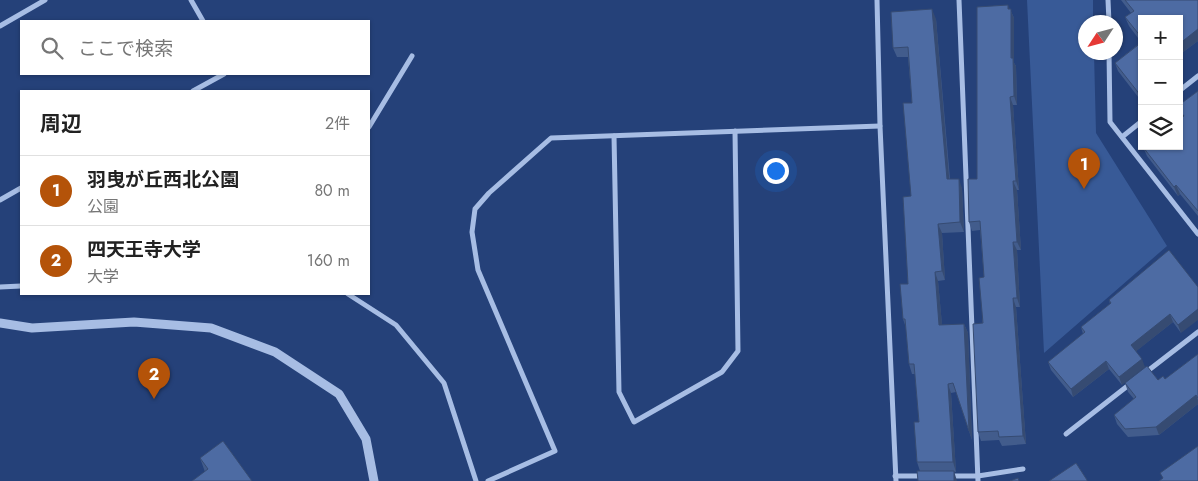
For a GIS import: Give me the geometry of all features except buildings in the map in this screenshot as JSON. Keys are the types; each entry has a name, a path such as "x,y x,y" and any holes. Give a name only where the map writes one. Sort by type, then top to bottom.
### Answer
{"street":[{"path":"0,26 45,0"},
{"path":"191,0 202,20"},
{"path":"877,0 880,126 896,478 932,476"},
{"path":"959,0 978,478"},
{"path":"1108,0 1109,15"},
{"path":"370,125 412,56"},
{"path":"1109,60 1110,122 1198,234"},
{"path":"195,90 222,75"},
{"path":"1183,88 1198,76"},
{"path":"1122,137 1138,124"},
{"path":"488,481 555,451 478,270 472,232 475,209 489,193 551,138 880,126"},
{"path":"614,136 619,392 634,422 722,372 738,351 735,131"},
{"path":"0,200 20,189"},
{"path":"0,287 20,286"},
{"path":"350,295 396,325 444,383 476,481"},
{"path":"0,323 32,328 134,322 211,328 275,352 339,394 366,439 374,481"},
{"path":"1144,374 1198,332"},
{"path":"1066,434 1136,380"},
{"path":"941,476 978,478 1023,469"}],"shaded area":[{"path":"1027,0 1093,0 1093,15 1078,15 1078,60 1094,60 1096,133 1167,246 1044,353"}],"place":[{"name":"羽曳が丘西北公園","path":"1084,189"},
{"name":"四天王寺大学","path":"154,399"}]}
